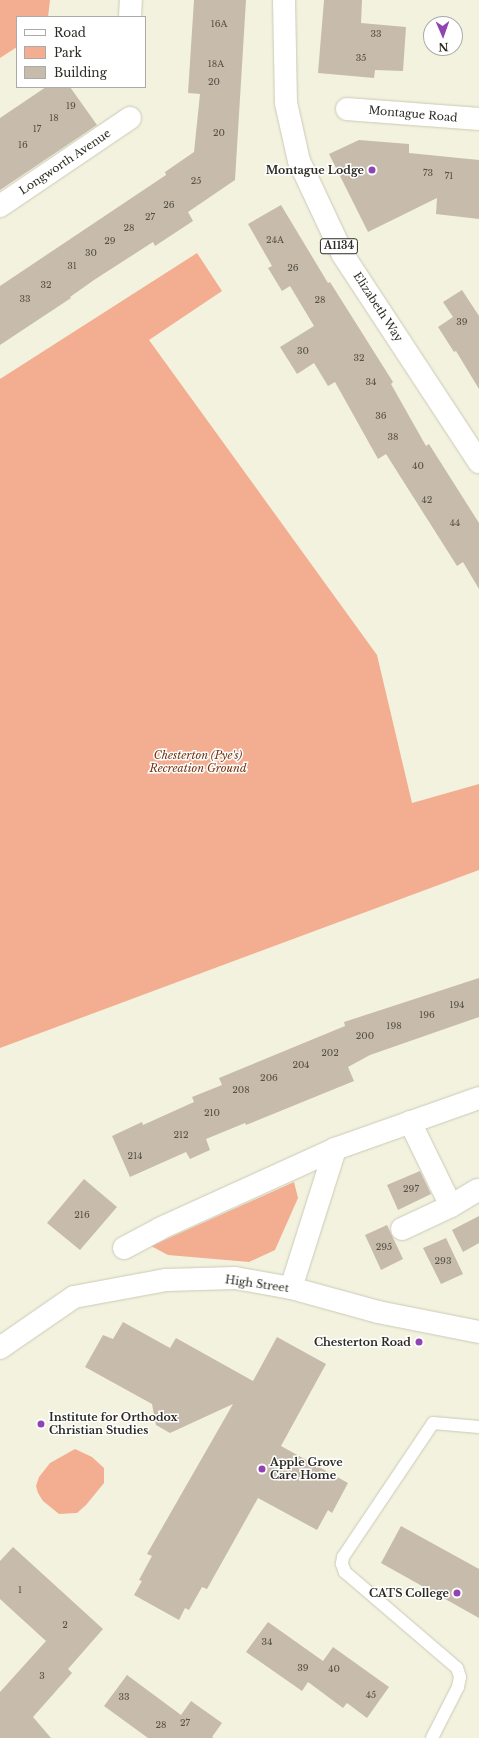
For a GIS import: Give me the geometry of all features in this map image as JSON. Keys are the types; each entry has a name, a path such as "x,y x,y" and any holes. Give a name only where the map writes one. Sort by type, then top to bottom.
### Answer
{"street":[{"path":"130,16 131,0"},
{"name":"Elizabeth Way","path":"284,0 286,103 299,161 344,255 479,462"},
{"name":"Montague Road","path":"347,109 479,119"},
{"name":"Longworth Avenue","path":"0,206 130,118"},
{"path":"124,1248 159,1229 335,1149 479,1098"},
{"path":"410,1122 451,1206"},
{"path":"291,1288 335,1149"},
{"path":"402,1229 451,1206 478,1190"},
{"name":"High Street","path":"0,1348 74,1297 166,1280 235,1278 291,1288 378,1312 479,1332"}],"lane":[{"path":"432,1738 458,1687 460,1677 457,1668 344,1572 342,1564 343,1557 433,1423 479,1427"}],"green space":[{"path":"0,0 50,0 48,16 16,16 16,48 0,58"},
{"name":"Chesterton (Pye's) Recreation Ground","path":"197,253 222,291 149,340 377,655 412,803 479,784 479,870 0,1048 0,379"},
{"path":"294,1182 298,1198 275,1250 249,1262 168,1255 151,1246"},
{"path":"75,1449 92,1457 104,1468 104,1483 86,1505 77,1513 59,1514 43,1501 36,1486 39,1477 50,1463"}],"building":[{"path":"194,0 246,0 235,180 188,212 193,221 155,246 153,242 94,280 70,297 71,298 0,345 0,286 166,175 165,172 194,152 200,94 188,93"},
{"path":"324,0 362,0 361,23 406,27 403,71 375,70 374,78 318,73"},
{"path":"45,88 71,88 97,125 0,190 0,118"},
{"path":"359,140 409,144 409,153 479,160 479,219 436,214 437,198 368,232 329,154"},
{"path":"281,205 328,283 330,282 393,382 391,384 426,446 429,444 479,523 479,589 463,562 457,566 386,454 378,459 335,382 328,386 314,363 297,374 280,347 314,326 290,286 282,291 268,268 272,266 248,224"},
{"path":"462,290 479,316 479,389 456,351 454,352 438,327 453,317 443,302"},
{"path":"479,978 479,1017 370,1055 348,1067 354,1081 246,1125 245,1123 206,1139 210,1150 190,1159 186,1152 130,1177 112,1136 142,1122 143,1125 194,1102 192,1097 222,1085 219,1078 345,1026 344,1022"},
{"path":"420,1171 431,1194 398,1210 387,1185"},
{"path":"84,1179 117,1207 80,1250 47,1223"},
{"path":"479,1216 479,1243 463,1252 452,1230"},
{"path":"387,1225 403,1259 381,1270 365,1235"},
{"path":"446,1238 463,1274 441,1284 423,1248"},
{"name":"Apple Grove Care Home","path":"123,1322 170,1348 176,1338 253,1381 277,1337 326,1364 281,1446 348,1483 332,1513 328,1510 317,1530 258,1498 207,1589 202,1587 189,1610 185,1608 179,1620 134,1595 142,1581 139,1580 152,1556 147,1554 233,1404 170,1433 156,1425 152,1404 85,1367 103,1335 113,1339"},
{"name":"CATS College","path":"401,1526 479,1569 479,1618 381,1563"},
{"path":"13,1547 103,1629 68,1669 72,1673 33,1717 51,1738 0,1738 0,1692 46,1641 0,1599 0,1561"},
{"path":"268,1622 323,1661 333,1647 389,1687 367,1718 347,1703 343,1708 308,1682 302,1691 246,1652"},
{"path":"127,1675 181,1715 191,1701 222,1723 212,1737 214,1738 148,1738 104,1706"}],"place":[{"name":"Montague Lodge","path":"372,170"},
{"name":"Chesterton Road","path":"419,1342"},
{"name":"Institute for Orthodox Christian Studies","path":"41,1424"},
{"name":"Apple Grove Care Home","path":"262,1469"},
{"name":"CATS College","path":"457,1593"}]}
